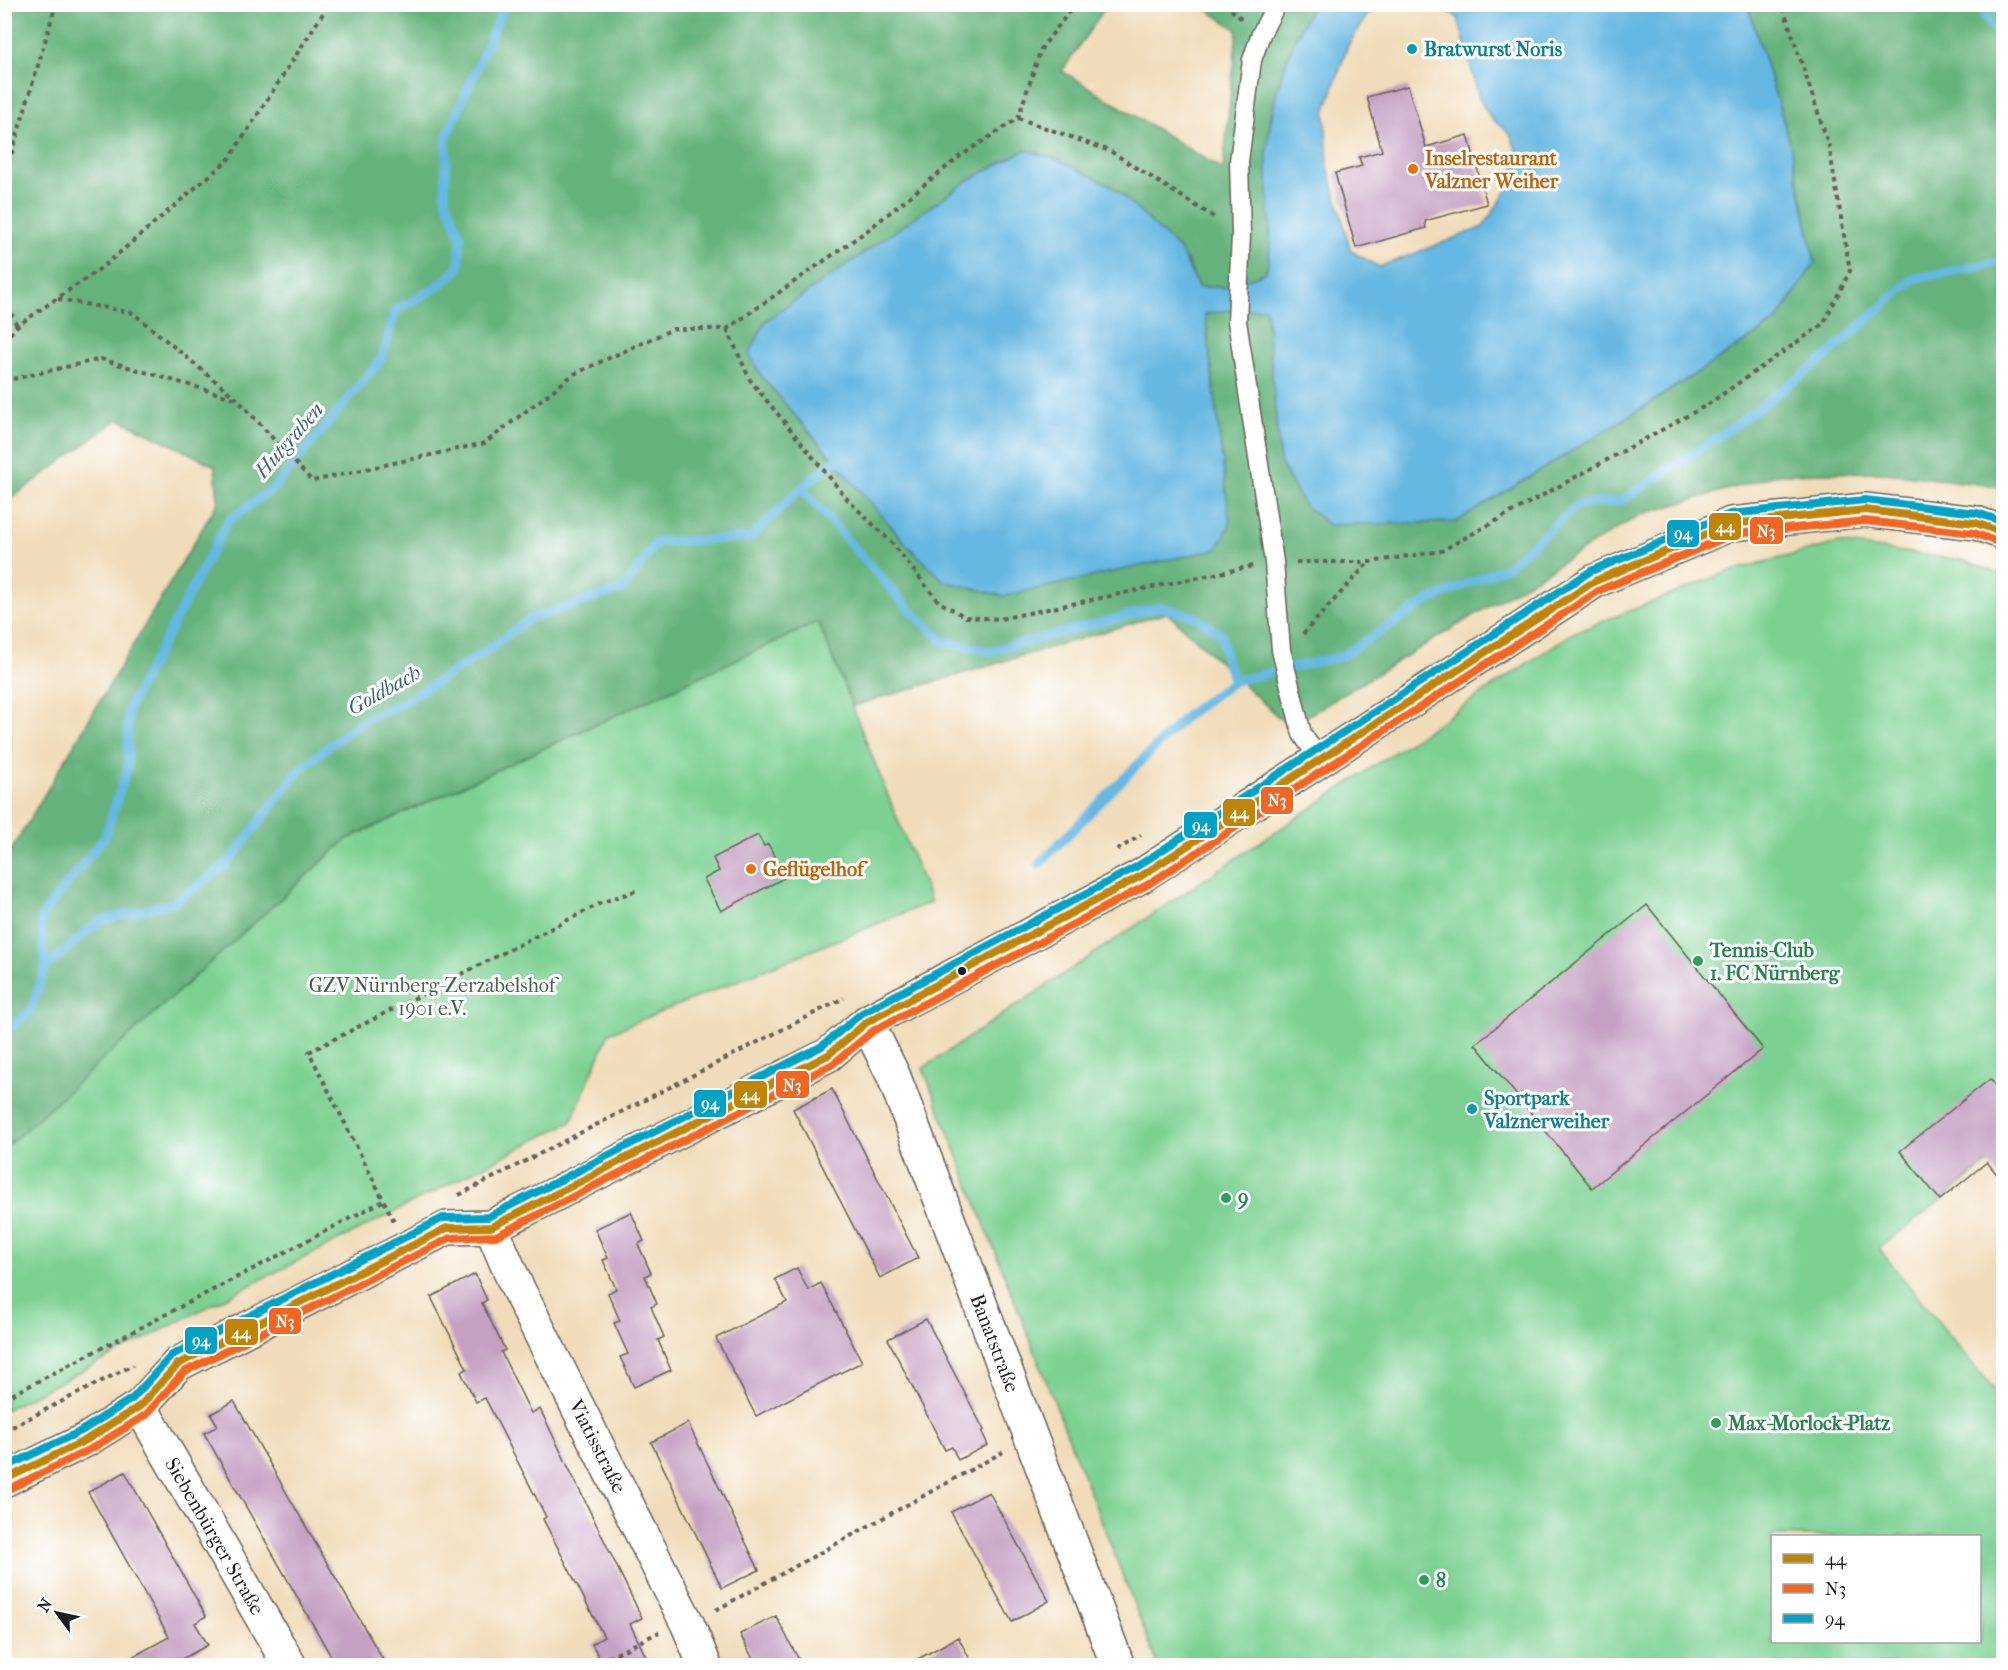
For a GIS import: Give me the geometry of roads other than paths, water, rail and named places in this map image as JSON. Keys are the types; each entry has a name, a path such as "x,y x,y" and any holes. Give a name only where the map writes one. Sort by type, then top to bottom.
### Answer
{"street":[{"path":"4,1480 86,1440 140,1406 178,1364 447,1228 491,1227 828,1055 867,1022 1141,876 1595,581 1731,525 1865,510 1976,524 2004,533"},
{"name":"Banatstraße","path":"867,1022 894,1077 1118,1665"},
{"name":"Viatisstraße","path":"491,1227 515,1283 688,1625 705,1665"},
{"name":"Siebenbürger Straße","path":"140,1406 290,1665"}],"lane":[{"path":"1275,7 1261,34 1252,60 1239,161 1241,235 1237,321 1274,561 1281,650 1288,686 1302,734 1319,759"}],"water":[{"path":"1438,4 1748,5 1790,143 1815,262 1776,322 1647,405 1456,522 1329,525 1305,506 1280,462 1266,308 1229,310 1205,314 1230,525 1217,549 1004,596 944,581 909,547 762,377 749,354 766,321 969,180 1025,150 1057,159 1112,186 1180,250 1198,287 1230,287 1266,272 1270,242 1267,153 1272,114 1281,76 1303,22 1313,5 1374,5 1348,45 1325,112 1328,167 1351,251 1379,267 1483,227 1508,189 1518,153 1510,134 1491,118 1480,101 1458,18"}],"waterway":[{"name":"Hutgraben","path":"45,968 41,917 105,836 128,766 128,709 228,521 275,487 382,358 396,310 436,288 459,268 461,237 445,197 447,136 505,4"},
{"path":"1976,4 2004,43"},
{"path":"1039,864 1187,715 1234,681 1342,656 1428,601 1508,566 1577,505 1621,501 1734,426 1820,362 1913,279 2004,261"},
{"name":"Goldbach","path":"4,1033 30,1012 45,968 99,921 173,903 227,864 301,768 359,723 407,700 488,650 529,619 623,589 657,542 750,538 801,488 835,461"},
{"path":"801,488 910,610 944,642 990,651 1160,607 1196,617 1222,635 1226,661 1234,681"}],"place":[{"name":"Bratwurst Noris","path":"1412,49"},
{"name":"Inselrestaurant Valzner Weiher","path":"1413,169"},
{"name":"Geflügelhof","path":"751,869"},
{"name":"Tennis-Club 1. FC Nürnberg","path":"1698,961"},
{"name":"Sportpark Valznerweiher","path":"1472,1109"},
{"name":"9","path":"1226,1198"},
{"name":"Max-Morlock-Platz","path":"1716,1423"},
{"name":"8","path":"1424,1580"}],"park label":[{"name":"GZV Nürnberg-Zerzabelshof 1901 e.V.","path":"432,996"}]}
